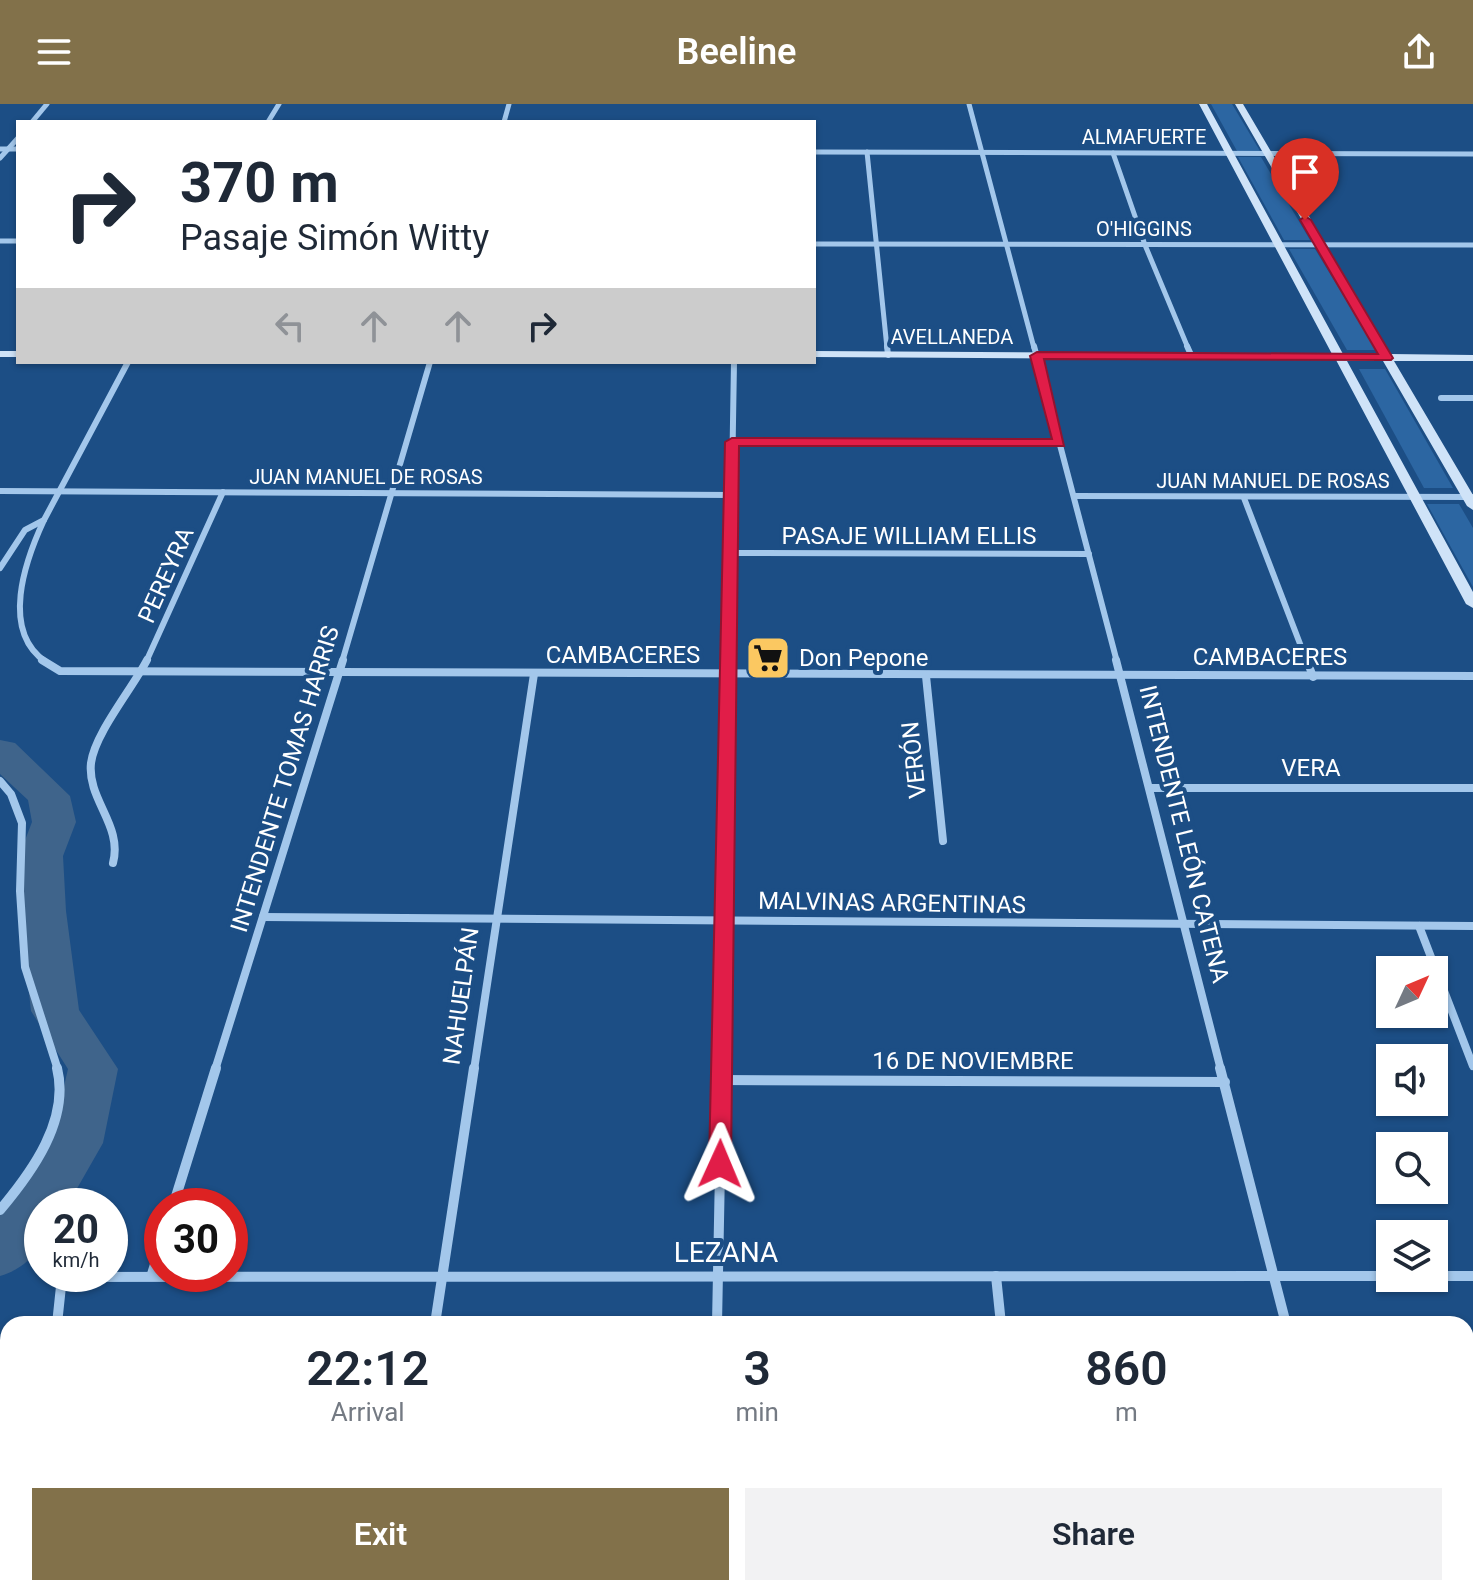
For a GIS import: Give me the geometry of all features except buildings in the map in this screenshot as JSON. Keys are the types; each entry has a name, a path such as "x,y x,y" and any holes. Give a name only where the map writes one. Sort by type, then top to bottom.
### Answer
{"street":[{"path":"34,120 47,104"},
{"name":"INTENDENTE LEÓN CATENA","path":"969,104 1150,788 1284,1316"},
{"path":"1203,104 1473,604"},
{"path":"1239,104 1471,500"},
{"path":"0,158 16,140"},
{"path":"0,149 16,149"},
{"name":"ALMAFUERTE","path":"816,152 1473,154"},
{"path":"867,152 888,355"},
{"path":"1113,153 1145,245 1192,357"},
{"name":"O'HIGGINS","path":"816,244 1473,245"},
{"name":"AVELLANEDA","path":"816,354 1473,358"},
{"path":"11,583 127,364"},
{"name":"INTENDENTE TOMAS HARRIS","path":"179,1188 339,673 429,364"},
{"path":"717,1316 726,675 734,364"},
{"path":"1441,398 1473,398"},
{"path":"732,442 1060,443"},
{"name":"JUAN MANUEL DE ROSAS","path":"0,491 732,495"},
{"name":"PEREYRA","path":"113,863 118,852 90,762 141,672 223,492"},
{"name":"JUAN MANUEL DE ROSAS","path":"1074,496 1471,500"},
{"path":"1244,498 1313,677"},
{"path":"0,568 25,530 44,520"},
{"name":"PASAJE WILLIAM ELLIS","path":"730,553 1089,554"},
{"name":"CAMBACERES","path":"29,659 60,671 141,672 1473,676"},
{"name":"NAHUELPÁN","path":"436,1316 534,674"},
{"name":"VERÓN","path":"926,676 943,841"},
{"path":"0,781 15,793 20,807 23,825 18,870 28,983 61,1081 58,1105 45,1145 0,1210"},
{"name":"VERA","path":"1150,788 1473,788"},
{"name":"MALVINAS ARGENTINAS","path":"263,917 1473,926"},
{"path":"1419,926 1473,1066"},
{"name":"16 DE NOVIEMBRE","path":"720,1080 1225,1082"},
{"name":"LEZANA","path":"58,1316 62,1277 144,1274"},
{"name":"LEZANA","path":"248,1274 1376,1276"},
{"path":"996,1276 1000,1316"},
{"path":"1448,1276 1473,1276"}],"shaded area":[{"path":"1211,104 1232,104 1260,151 1237,151"},
{"path":"1238,157 1261,157 1310,240 1284,240"},
{"path":"1289,249 1315,249 1376,350 1347,350"},
{"path":"1359,369 1385,369 1453,488 1424,488"},
{"path":"1427,504 1459,504 1473,528 1473,587"}],"waterway":[{"path":"0,752 49,796 54,822 41,856 43,911 55,1011 93,1069 77,1143 46,1195 0,1255"}],"place":[{"name":"Don Pepone","path":"768,658"}],"route":[{"path":"720,1164 732,442 1060,443 1037,356 1386,358 1305,220"}]}
